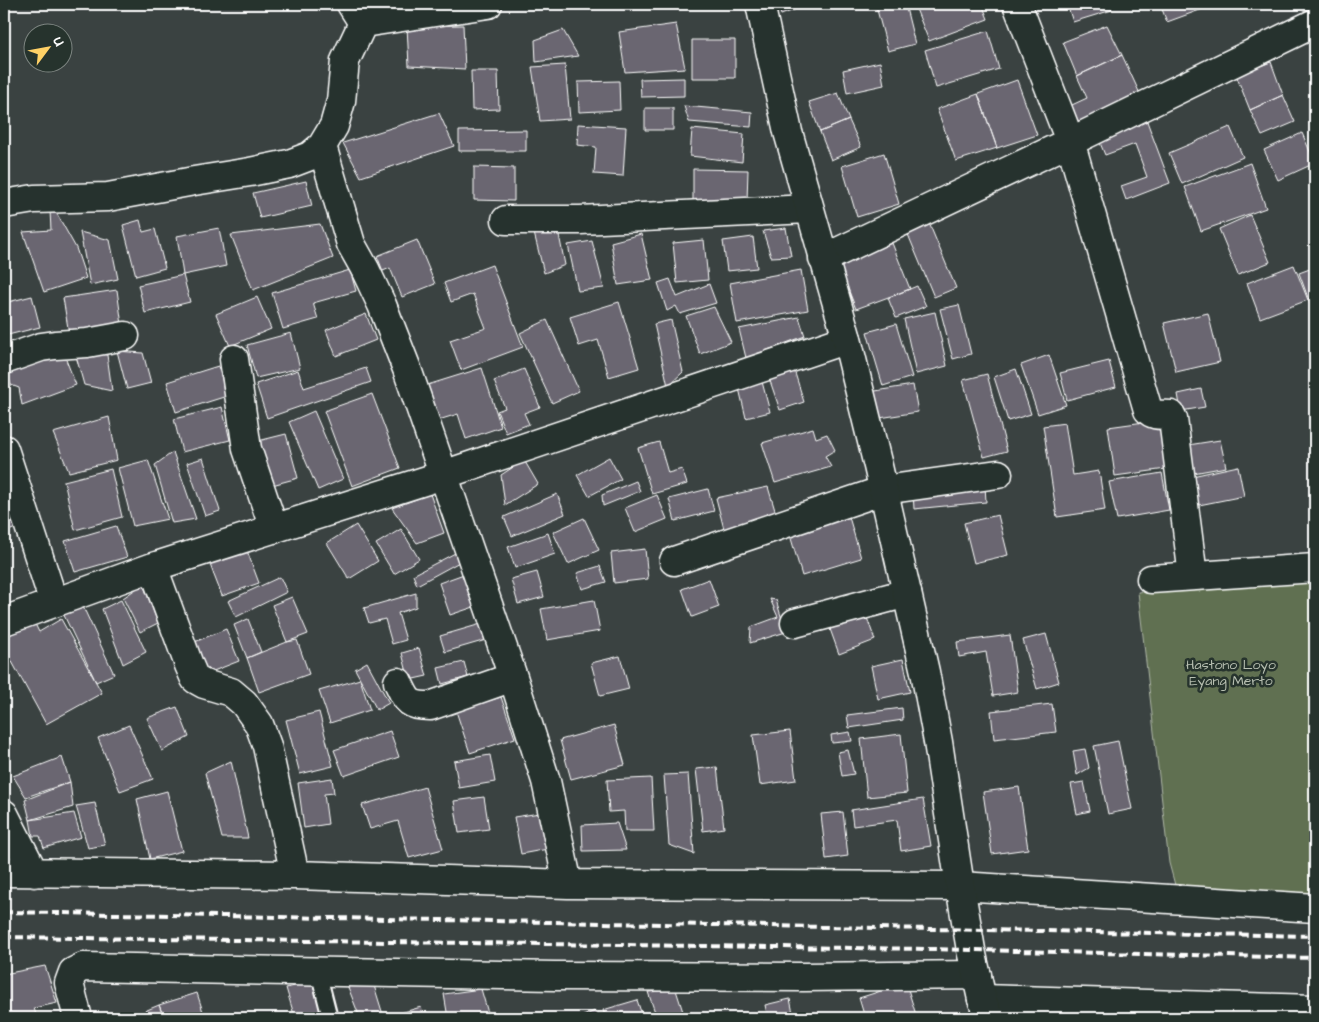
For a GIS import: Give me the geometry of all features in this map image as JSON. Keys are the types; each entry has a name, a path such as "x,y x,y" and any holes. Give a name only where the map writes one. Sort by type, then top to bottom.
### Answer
{"street":[{"path":"4,204 34,199 108,197 250,172 289,164 310,156 322,146 334,126 357,13 488,4"},
{"path":"760,4 788,132 847,340 884,490 925,672 938,742 960,886 982,997"},
{"path":"1017,4 1070,141 1148,410 1151,414 1155,415 1171,415 1173,419 1193,576"},
{"path":"823,259 1315,23"},
{"path":"322,146 351,244 382,305 407,369 513,677 546,781 568,884"},
{"path":"506,220 580,220 809,209"},
{"path":"4,360 55,344 87,343 125,336"},
{"path":"4,621 153,567 443,475 847,340"},
{"path":"234,359 247,449 274,529"},
{"path":"4,449 54,603"},
{"path":"674,560 884,490 998,474"},
{"path":"153,567 196,679 204,684 231,692 244,703 259,724 267,746 295,875"},
{"path":"1151,579 1315,568"},
{"path":"796,623 907,594"},
{"path":"398,682 406,700 417,706 430,706 513,677"},
{"path":"4,814 34,872"},
{"path":"4,872 295,875 568,884 960,886 1315,908"},
{"path":"78,1018 68,983 73,972 82,967 564,976 804,977 982,997 1315,1009"}],"lane":[{"path":"318,971 330,1018"}],"green space":[{"name":"Hastono Loyo Eyang Merto","path":"1315,578 1315,897 1175,885 1169,863 1138,592 1246,581"}],"building":[{"path":"777,4 810,4 781,15"},
{"path":"905,4 915,44 888,51 876,6"},
{"path":"914,4 961,4 963,9 982,4 988,19 929,41"},
{"path":"1067,4 1110,4 1112,10 1073,22"},
{"path":"1160,4 1206,4 1208,7 1167,22"},
{"path":"676,24 685,68 625,72 619,32"},
{"path":"463,25 465,69 409,66 407,26"},
{"path":"1107,25 1122,55 1077,76 1063,42"},
{"path":"563,30 578,56 536,62 535,40"},
{"path":"988,31 999,69 936,88 925,50"},
{"path":"692,40 735,40 735,78 692,78"},
{"path":"1122,55 1141,96 1068,130 1059,111 1087,98 1077,76"},
{"path":"880,62 884,85 847,93 843,70"},
{"path":"1271,62 1283,95 1250,110 1236,75"},
{"path":"565,65 570,119 540,121 532,67"},
{"path":"471,71 498,71 499,109 472,110"},
{"path":"684,78 684,96 641,97 640,79"},
{"path":"1017,80 1037,135 997,148 978,94"},
{"path":"619,81 620,110 579,112 578,82"},
{"path":"838,93 849,120 820,132 809,102"},
{"path":"978,94 997,148 956,161 937,109"},
{"path":"1283,95 1295,122 1262,136 1250,110"},
{"path":"684,106 752,112 751,127 689,122"},
{"path":"645,108 673,108 673,130 645,130"},
{"path":"439,113 454,146 361,177 343,143"},
{"path":"1145,116 1170,183 1126,200 1121,186 1147,177 1135,144 1105,155 1096,133"},
{"path":"849,120 861,147 831,160 820,132"},
{"path":"578,124 626,127 623,176 594,174 596,147 577,145"},
{"path":"1230,127 1243,157 1182,184 1169,153"},
{"path":"692,129 744,134 742,162 690,156"},
{"path":"526,130 526,151 459,151 459,131"},
{"path":"1302,133 1315,163 1278,180 1264,150"},
{"path":"884,153 899,204 857,217 842,166"},
{"path":"1250,163 1266,208 1201,231 1185,187"},
{"path":"474,167 514,168 514,201 474,200"},
{"path":"693,169 748,170 747,201 693,200"},
{"path":"306,181 312,206 260,218 253,193"},
{"path":"50,211 57,214 76,248 86,278 44,292 23,232 51,230"},
{"path":"1250,215 1270,262 1238,275 1219,229"},
{"path":"140,220 143,232 155,229 165,268 136,276 123,225"},
{"path":"929,223 956,288 934,297 907,232"},
{"path":"320,224 333,258 253,290 231,235"},
{"path":"219,228 226,266 183,275 177,236"},
{"path":"786,228 791,256 771,257 763,231"},
{"path":"558,230 565,265 544,273 534,233"},
{"path":"80,232 110,240 118,279 90,285"},
{"path":"641,234 652,280 618,285 611,242"},
{"path":"753,237 757,268 727,271 723,241"},
{"path":"417,240 435,284 402,297 390,268 383,271 377,256"},
{"path":"704,240 708,280 677,283 673,243"},
{"path":"592,241 604,288 578,291 568,245"},
{"path":"892,243 910,289 856,309 838,264"},
{"path":"492,265 523,347 461,370 450,340 486,328 473,294 451,302 444,283"},
{"path":"1294,265 1308,300 1260,318 1247,283"},
{"path":"1315,267 1315,314 1314,314 1299,273"},
{"path":"350,270 356,291 313,303 318,319 283,329 272,293"},
{"path":"801,270 808,310 737,323 730,283"},
{"path":"183,275 190,302 145,313 138,285"},
{"path":"670,279 677,297 709,284 716,303 680,314 676,306 667,311 658,283"},
{"path":"917,286 926,306 896,318 888,298"},
{"path":"117,290 123,332 70,340 63,298"},
{"path":"32,296 40,327 4,336 4,303"},
{"path":"257,297 271,329 230,346 216,314"},
{"path":"619,302 639,368 609,377 598,340 579,346 570,317"},
{"path":"959,305 971,354 953,359 940,309"},
{"path":"714,307 731,342 700,354 686,316"},
{"path":"935,312 947,366 916,374 904,319"},
{"path":"1208,313 1220,362 1176,372 1164,323"},
{"path":"366,314 376,340 336,356 326,330"},
{"path":"799,317 805,336 746,358 739,329"},
{"path":"547,320 579,391 552,403 520,333"},
{"path":"671,320 683,372 668,386 654,324"},
{"path":"896,324 912,377 883,386 867,332"},
{"path":"291,333 300,368 256,378 247,345"},
{"path":"61,347 76,385 22,405 19,388 11,385 4,362"},
{"path":"74,349 107,355 112,391 84,385"},
{"path":"117,351 143,353 151,383 127,389"},
{"path":"1049,355 1066,405 1038,414 1021,365"},
{"path":"1109,361 1116,387 1067,400 1060,373"},
{"path":"218,366 227,396 176,412 167,382"},
{"path":"366,368 371,382 267,418 256,384 298,370 304,388"},
{"path":"482,368 501,427 466,439 458,414 432,422 421,387"},
{"path":"524,369 540,407 524,413 529,424 506,433 497,411 505,408 494,381"},
{"path":"1016,369 1031,414 1008,421 994,377"},
{"path":"794,370 804,402 780,410 769,378"},
{"path":"987,374 1007,451 984,457 963,380"},
{"path":"761,378 770,412 746,418 738,384"},
{"path":"913,385 918,412 873,419 869,392"},
{"path":"1201,389 1205,407 1181,411 1178,394"},
{"path":"372,394 400,468 352,486 324,411"},
{"path":"222,407 230,440 182,452 174,419"},
{"path":"314,411 343,479 318,490 289,422"},
{"path":"109,417 117,460 69,472 53,433"},
{"path":"1159,420 1166,469 1115,476 1108,427"},
{"path":"1065,423 1073,475 1099,471 1105,510 1057,517 1043,426"},
{"path":"813,428 816,438 827,434 835,450 825,456 831,467 775,483 762,443"},
{"path":"286,434 298,478 261,488 250,443"},
{"path":"1220,440 1226,467 1188,474 1182,446"},
{"path":"659,442 668,473 682,469 687,484 652,494 638,448"},
{"path":"173,452 196,519 172,523 155,465"},
{"path":"609,457 621,479 589,496 577,475"},
{"path":"203,458 220,511 205,516 187,463"},
{"path":"148,460 168,519 133,526 118,468"},
{"path":"524,460 538,484 505,505 501,475"},
{"path":"1238,466 1244,496 1189,507 1183,478"},
{"path":"111,469 122,517 75,530 64,481"},
{"path":"1162,473 1169,510 1117,519 1109,482"},
{"path":"636,481 640,491 603,506 602,495"},
{"path":"985,485 986,502 914,509 913,492"},
{"path":"768,487 777,517 724,529 716,498"},
{"path":"708,489 714,511 675,521 669,499"},
{"path":"430,494 444,533 417,543 392,508"},
{"path":"557,494 565,514 512,536 504,517"},
{"path":"657,495 667,519 635,532 625,508"},
{"path":"8,504 18,527 4,533 4,506"},
{"path":"998,515 1008,555 974,563 964,523"},
{"path":"849,517 861,558 802,576 790,535"},
{"path":"584,518 599,550 568,564 553,532"},
{"path":"356,525 378,561 349,579 327,543"},
{"path":"116,526 127,557 75,572 65,541"},
{"path":"401,529 419,559 394,574 376,544"},
{"path":"548,533 555,554 515,568 508,547"},
{"path":"246,548 259,583 222,596 209,562"},
{"path":"645,549 648,579 614,583 611,553"},
{"path":"459,551 463,560 417,585 413,575"},
{"path":"600,566 606,582 582,589 577,573"},
{"path":"472,571 483,604 450,615 439,583"},
{"path":"537,572 544,597 518,604 511,579"},
{"path":"280,577 287,592 236,617 228,601"},
{"path":"709,579 719,607 692,617 682,589"},
{"path":"143,584 158,623 140,632 123,598"},
{"path":"416,593 416,607 398,613 406,640 392,644 385,619 369,623 364,608"},
{"path":"292,597 308,634 287,642 272,605"},
{"path":"770,599 776,600 786,632 750,643 751,627 778,617"},
{"path":"80,600 114,674 96,682 61,609"},
{"path":"121,600 146,652 123,664 102,609"},
{"path":"594,600 600,631 547,640 541,609"},
{"path":"866,615 875,640 839,654 830,629"},
{"path":"31,616 39,632 61,619 102,693 46,724 4,647 4,631"},
{"path":"248,619 261,652 247,658 234,625"},
{"path":"481,624 486,640 445,652 440,636"},
{"path":"226,629 239,661 198,677 185,646"},
{"path":"1046,634 1059,682 1037,689 1023,640"},
{"path":"1010,635 1018,692 993,696 986,652 959,657 957,642"},
{"path":"297,640 309,674 259,692 247,658 287,642"},
{"path":"419,648 427,676 409,680 402,653"},
{"path":"620,656 629,689 600,696 591,663"},
{"path":"903,659 910,692 878,699 871,666"},
{"path":"367,662 389,703 377,710 355,669"},
{"path":"464,662 468,677 442,684 438,668"},
{"path":"360,679 370,710 330,723 319,691"},
{"path":"501,697 515,738 470,753 456,711"},
{"path":"1052,704 1056,732 994,739 991,711"},
{"path":"177,707 189,737 162,751 147,718"},
{"path":"902,708 903,720 849,728 847,715"},
{"path":"319,712 333,766 300,774 286,720"},
{"path":"129,725 153,779 120,791 98,738"},
{"path":"614,725 625,765 571,779 560,740"},
{"path":"390,731 399,757 344,776 334,750"},
{"path":"790,731 796,780 760,785 753,735"},
{"path":"850,732 852,741 832,743 831,735"},
{"path":"901,734 907,793 867,797 861,739"},
{"path":"1118,741 1132,809 1108,814 1094,746"},
{"path":"1085,749 1089,768 1077,775 1073,751"},
{"path":"848,750 854,774 842,776 838,752"},
{"path":"490,755 495,782 459,788 454,761"},
{"path":"62,757 70,782 26,797 13,776"},
{"path":"231,761 248,838 222,838 205,773"},
{"path":"717,767 724,828 703,831 696,769"},
{"path":"688,774 694,854 669,845 664,775"},
{"path":"332,778 334,793 324,794 328,824 304,828 298,783"},
{"path":"651,778 654,831 625,831 624,811 609,812 607,780"},
{"path":"70,782 73,807 30,820 25,800"},
{"path":"1084,782 1090,811 1077,814 1071,784"},
{"path":"425,787 443,849 409,858 398,821 370,829 362,805"},
{"path":"1019,787 1028,849 992,854 983,792"},
{"path":"167,791 182,851 150,859 137,799"},
{"path":"484,797 489,829 459,833 454,801"},
{"path":"923,799 931,846 901,851 897,820 853,826 851,810"},
{"path":"95,803 105,845 88,848 76,806"},
{"path":"546,812 553,848 521,854 514,817"},
{"path":"843,812 848,856 826,859 821,814"},
{"path":"74,813 81,837 44,848 40,836 33,836 30,820"},
{"path":"617,823 626,850 583,851 582,825"},
{"path":"45,966 57,1003 34,1008 37,1018 4,1018 4,974"},
{"path":"372,979 384,1018 360,1018 348,987"},
{"path":"313,982 322,1018 295,1018 286,988"},
{"path":"906,983 917,1018 865,1018 859,998"},
{"path":"481,989 488,1013 521,1012 522,1018 448,1018 444,994"},
{"path":"676,990 685,1018 657,1018 648,992"},
{"path":"197,993 205,1018 164,1018 159,1005"},
{"path":"790,999 794,1018 768,1018 765,1005"},
{"path":"637,1000 643,1018 606,1018 603,1010"},
{"path":"159,1005 164,1018 128,1018"},
{"path":"421,1007 424,1018 390,1018 390,1016"},
{"path":"595,1011 598,1018 584,1018 583,1016"},
{"path":"1048,1013 1049,1018 1025,1018"}],"railway":[{"path":"4,912 1315,936"},
{"path":"4,937 931,949 1315,958"}]}
